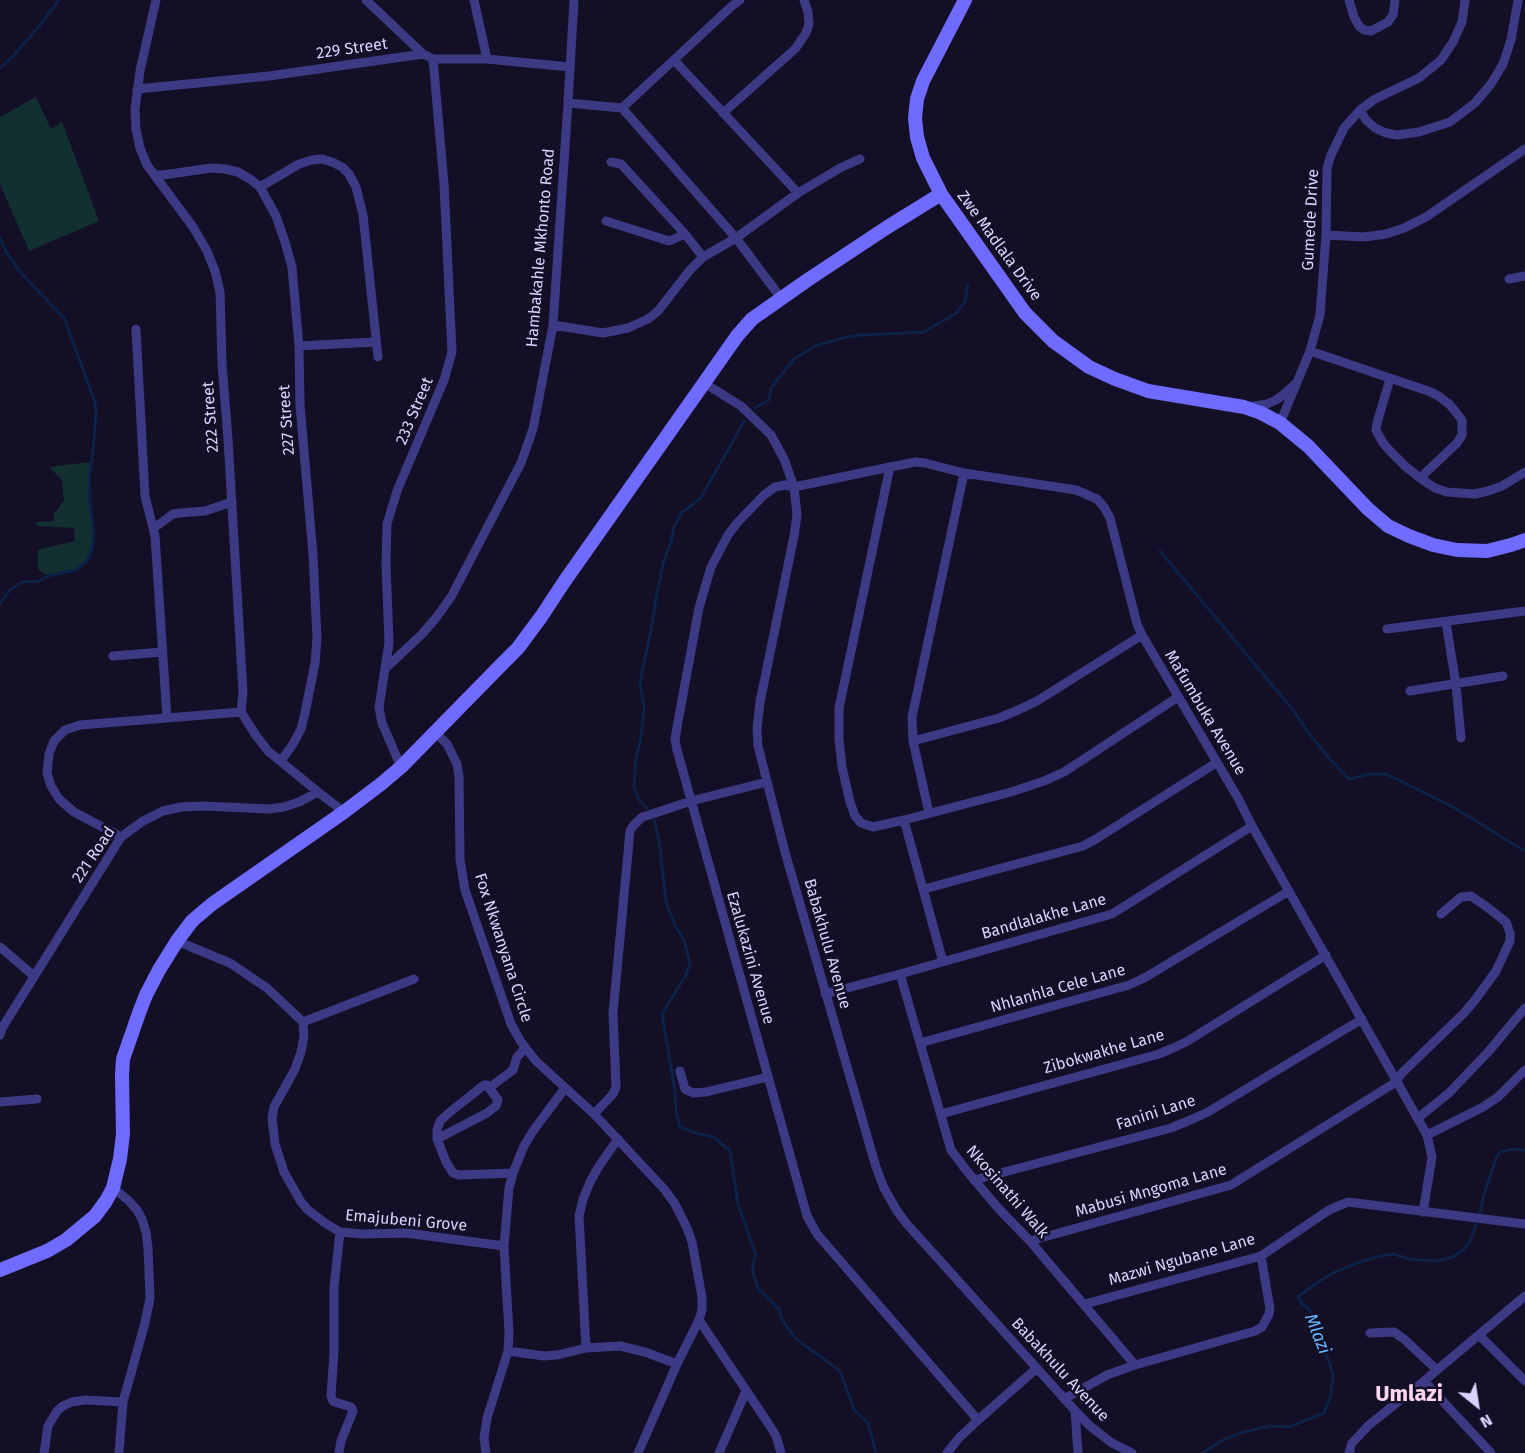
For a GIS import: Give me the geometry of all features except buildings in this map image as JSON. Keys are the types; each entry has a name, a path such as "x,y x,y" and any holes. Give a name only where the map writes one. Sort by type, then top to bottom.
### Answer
{"street":[{"name":"222 Street","path":"156,0 137,89 136,129 147,165 194,227 207,251 220,292 222,364 243,692 241,712"},
{"path":"366,0 423,54 433,59 487,60 570,67"},
{"path":"474,0 487,60"},
{"name":"Hambakahle Mkhonto Road","path":"386,668 422,634 451,597 521,463 533,429 553,325 574,0"},
{"path":"622,108 740,0"},
{"path":"723,113 795,49 809,24 804,0"},
{"name":"Zwe Madlala Drive","path":"965,0 923,81 917,99 915,118 917,137 923,158 941,194 1024,313 1053,340 1089,367 1115,379 1148,391 1244,407 1280,423 1308,446 1368,509 1388,526 1409,536 1433,545 1457,550 1487,550 1525,540"},
{"path":"1348,0 1359,26 1371,31 1388,22 1393,15 1395,0"},
{"name":"Gumede Drive","path":"1280,423 1310,351 1320,315 1326,234 1327,168 1331,155 1344,128 1360,110 1375,99 1419,78 1441,60 1454,42 1462,22 1465,0"},
{"path":"1360,110 1366,120 1386,134 1419,132 1450,122 1475,103 1491,84 1503,64 1511,40 1518,0"},
{"name":"229 Street","path":"137,89 269,76 423,54"},
{"name":"233 Street","path":"401,767 382,723 379,707 389,642 387,524 397,491 444,380 452,352 444,184 433,59"},
{"path":"674,60 798,194"},
{"path":"568,103 622,108 736,238 781,298"},
{"path":"1326,234 1364,237 1386,234 1404,228 1426,217 1525,149"},
{"path":"260,187 299,164 312,160 322,159 332,162 349,174 356,187 363,215 378,357"},
{"path":"553,325 603,333 621,330 648,319 658,311 703,257 736,238 798,194 840,168 860,159"},
{"path":"611,162 621,164 703,257"},
{"name":"227 Street","path":"155,175 211,168 238,172 260,187 276,216 292,267 317,638 315,663 301,729 294,744 281,761"},
{"path":"0,1270 47,1251 74,1234 95,1216 106,1201 113,1188 123,1134 123,1059 146,995 177,941 192,921 212,904 381,784 401,767 518,648 704,383 752,319 886,228 941,194"},
{"path":"606,221 669,241 685,234"},
{"path":"1509,279 1525,276"},
{"path":"136,329 145,496 154,528 167,718"},
{"path":"299,346 375,342"},
{"path":"1310,351 1431,392 1450,405 1462,420 1462,435 1457,443 1420,478"},
{"path":"1390,379 1376,430 1383,443 1420,478 1435,488 1447,492 1475,494 1502,486 1525,471"},
{"path":"1244,407 1267,404 1276,400 1297,382"},
{"name":"Babakhulu Avenue","path":"704,383 741,406 771,435 784,459 794,487 797,515 757,716 758,746 785,852 876,1167 897,1211 1036,1368 1090,1426 1112,1443 1132,1453"},
{"name":"Mafumbuka Avenue","path":"794,487 916,462 964,473 1076,490 1097,499 1104,507 1110,518 1137,624 1142,635 1238,798 1427,1135 1432,1156 1424,1212"},
{"path":"890,467 839,708 842,767 850,802 855,816 861,823 873,827 904,820 1044,781 1064,772 1178,697"},
{"path":"929,813 913,741 912,717 964,473"},
{"name":"Ezalukazini Avenue","path":"794,487 786,485 775,487 751,506 728,535 711,567 699,608 675,739 807,1216 817,1234 978,1420"},
{"path":"154,528 173,514 205,512 232,502"},
{"path":"1387,629 1525,611"},
{"path":"1446,622 1456,685 1461,738"},
{"path":"913,741 999,718 1018,710 1037,701 1142,635"},
{"path":"113,656 164,652"},
{"path":"1410,691 1503,676"},
{"path":"121,837 74,812 59,799 51,786 47,772 49,754 54,741 65,730 80,725 241,712 268,750 344,812"},
{"name":"Fox Nkwanyana Circle","path":"435,732 447,744 457,764 460,860 465,890 511,1024 525,1048 536,1061 594,1114 665,1190 675,1204 692,1242 702,1297 699,1320"},
{"path":"924,889 1083,846 1216,763"},
{"path":"594,1114 613,1094 616,1087 613,1013 630,831 642,817 691,801 767,782"},
{"name":"221 Road","path":"0,1035 33,976 121,837 142,821 163,811 181,807 269,809 299,802 318,792"},
{"path":"904,820 944,962"},
{"name":"Bandlalakhe Lane","path":"825,994 1112,914 1252,826"},
{"name":"Nhlanhla Cele Lane","path":"920,1043 1129,985 1289,891"},
{"name":"Mabusi Mngoma Lane","path":"1030,1241 1231,1185 1396,1082 1408,1066 1464,1013 1496,971 1510,941 1506,922 1471,896 1461,897 1441,914"},
{"path":"177,941 230,963 267,988 303,1022 414,979"},
{"path":"0,947 33,976"},
{"name":"Zibokwakhe Lane","path":"941,1114 1166,1051 1186,1042 1326,955"},
{"name":"Nkosinathi Walk","path":"900,974 951,1150 998,1208 1030,1241 1136,1365"},
{"path":"1418,1118 1449,1093 1489,1052 1525,1008"},
{"name":"Fanini Lane","path":"974,1180 1171,1128 1188,1121 1208,1112 1362,1019"},
{"name":"Emajubeni Grove","path":"303,1022 302,1052 274,1107 272,1118 275,1144 284,1172 301,1202 316,1217 340,1232 406,1233 504,1246"},
{"path":"489,1088 513,1070 517,1057 525,1048"},
{"path":"1427,1135 1483,1107 1498,1097 1525,1070"},
{"path":"680,1071 686,1089 693,1093 768,1077"},
{"path":"437,1139 496,1106 498,1100 487,1085 484,1085 444,1118 439,1124 437,1139 453,1173 513,1173"},
{"path":"486,1453 484,1438 487,1418 508,1351 504,1246 507,1206 513,1173 533,1131 565,1088"},
{"path":"0,1102 37,1099"},
{"path":"586,1348 579,1215 590,1182 618,1139"},
{"path":"113,1188 129,1200 137,1210 147,1232 150,1299 123,1402 119,1453"},
{"name":"Mazwi Ngubane Lane","path":"1085,1304 1261,1256 1329,1210 1348,1202 1525,1224"},
{"path":"339,1452 353,1411 351,1407 333,1401 331,1396 334,1287 340,1232"},
{"path":"1064,1398 1098,1378 1262,1327 1270,1309 1261,1256"},
{"path":"1348,1453 1352,1443 1369,1425 1525,1296"},
{"path":"638,1453 699,1320"},
{"path":"699,1320 776,1436 781,1453"},
{"path":"1370,1333 1394,1332 1437,1370"},
{"path":"1479,1335 1525,1381"},
{"path":"508,1351 544,1356 586,1348 612,1346 633,1349 677,1364"},
{"path":"947,1453 959,1438 1036,1368"},
{"path":"1424,1381 1491,1453"},
{"path":"719,1453 746,1392"},
{"path":"44,1453 48,1426 63,1406 85,1400 123,1402"},
{"path":"1075,1411 1078,1453"}],"green space":[{"path":"36,97 51,129 62,122 99,221 29,251 0,184 0,117"},
{"path":"90,462 88,480 93,540 87,561 78,568 46,575 38,569 38,550 75,541 74,528 38,526 35,522 54,521 54,514 64,500 62,480 49,467"}],"waterway":[{"path":"0,68 36,30 59,0"},
{"path":"0,238 6,252 22,274 64,318 95,402 96,411 89,475 90,507 94,532 92,549 86,562 76,570 48,576 39,581 22,582 9,591 0,604"},
{"path":"755,408 769,400 771,388 794,359 815,346 861,335 924,332 955,314 965,302 968,285"},
{"path":"647,808 639,800 634,787 644,707 640,682 663,564 674,527 681,513 701,498 744,421"},
{"path":"1160,551 1293,710 1329,758 1349,779 1370,774 1386,774 1453,807 1525,851"},
{"path":"654,819 659,840 666,902 684,940 690,963 686,975 662,1014 680,1127 714,1137 730,1151 738,1204 756,1255 753,1273 758,1288 779,1309 782,1320 795,1338 840,1371 853,1409 868,1423 876,1453"},
{"path":"1480,1214 1497,1156 1500,1152 1514,1149 1525,1150"},
{"name":"Mlazi","path":"1202,1453 1225,1439 1244,1432 1270,1426 1289,1427 1324,1413 1331,1394 1333,1375 1311,1313 1298,1297 1333,1273 1377,1257 1393,1254 1410,1259 1435,1261 1453,1257 1469,1244 1476,1225"}],"district":[{"name":"Umlazi","path":"1409,1395"}]}
